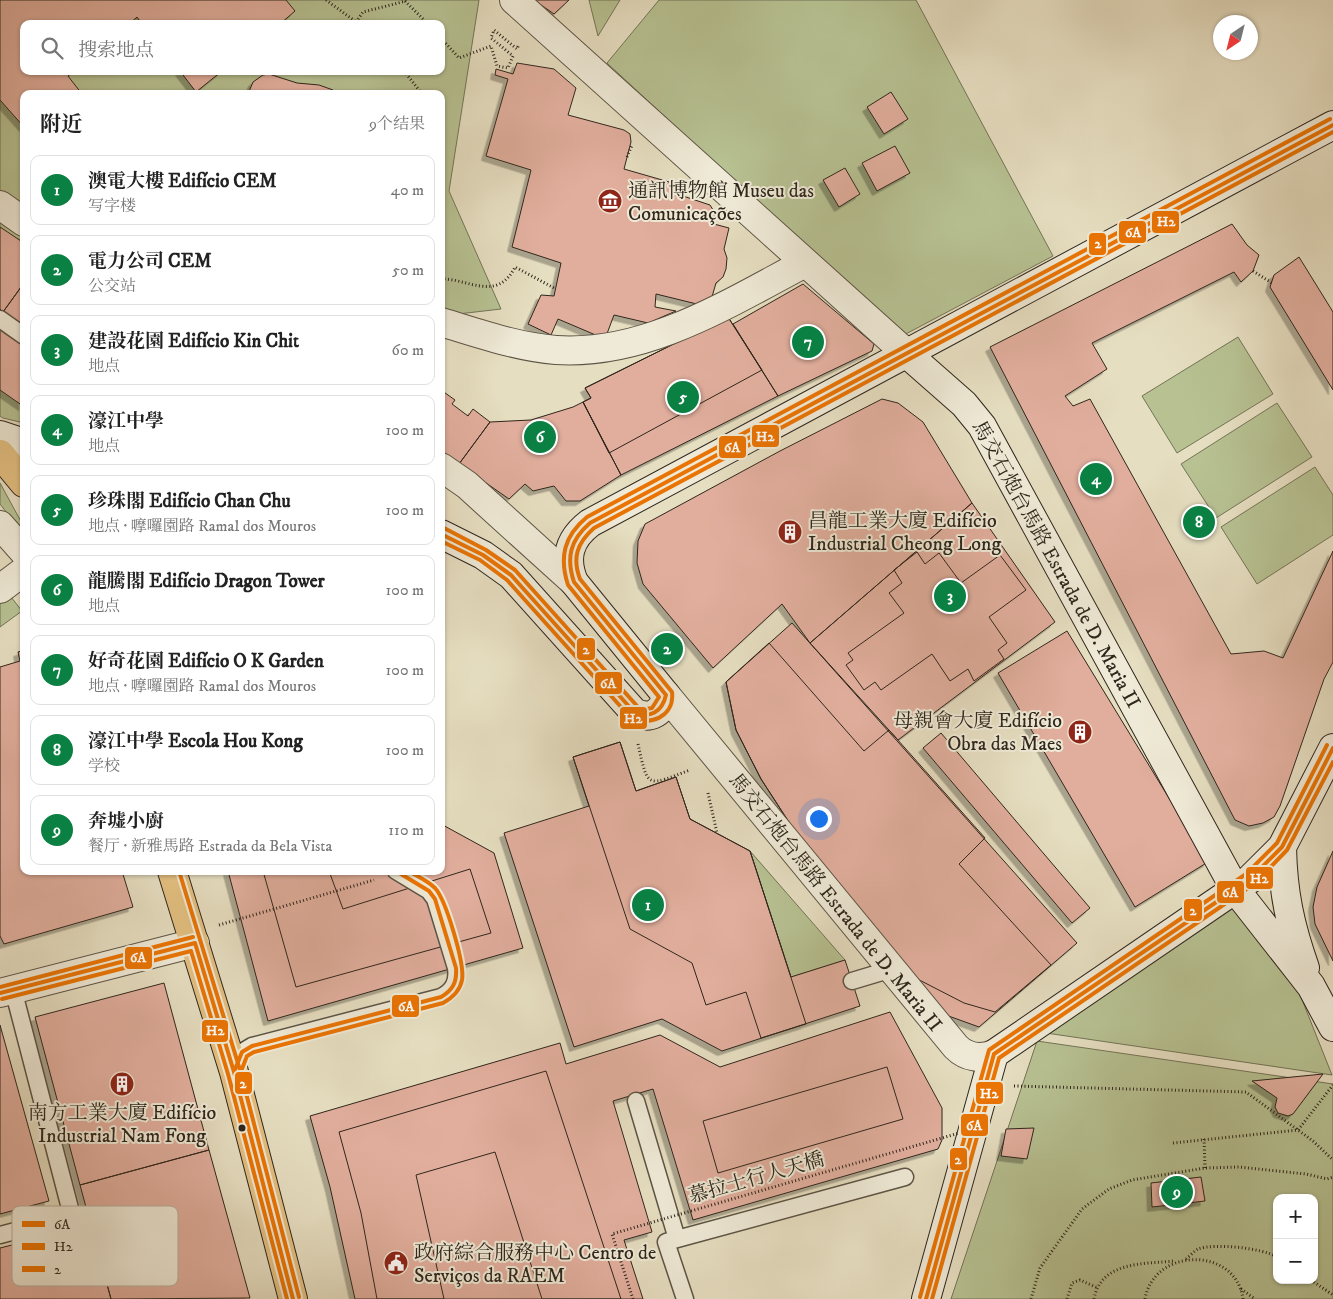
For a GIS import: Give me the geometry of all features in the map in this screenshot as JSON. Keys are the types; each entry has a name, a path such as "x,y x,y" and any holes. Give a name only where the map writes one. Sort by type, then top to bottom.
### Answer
{"main road":[{"path":"0,454 20,478"},
{"path":"173,875 234,1072 293,1299"}],"street":[{"name":"馬交石炮台馬路 Estrada de D. Maria II","path":"514,0 964,404 982,426 1235,889 1311,986"},
{"path":"574,582 569,569 568,556 572,543 579,531 590,523 1333,125"},
{"path":"0,205 20,219"},
{"path":"445,323 492,337 556,350 624,344 698,319 805,263"},
{"path":"0,435 20,442"},
{"name":"馬交石炮台馬路 Estrada de D. Maria II","path":"445,470 473,491 574,582 960,1051 980,1057 994,1054"},
{"path":"0,525 20,548"},
{"path":"445,536 483,555 511,575 639,715 652,715 662,708 666,695"},
{"path":"0,589 20,574"},
{"path":"926,1299 994,1054 1250,879 1282,847 1333,748"},
{"path":"1282,847 1284,886 1290,923 1311,986 1333,1027"},
{"path":"6,991 194,938"}],"lane":[{"path":"0,319 20,333"},
{"path":"234,1072 242,1052 252,1046 441,997 452,988 456,979 456,968 435,899 429,891 402,875"},
{"path":"852,982 892,969"},
{"path":"6,991 69,1206"},
{"path":"636,1101 677,1239"},
{"path":"685,1299 666,1242 905,1177"}],"path":[{"path":"326,0 353,20"},
{"path":"359,20 363,12 405,1 424,20"},
{"path":"445,42 459,58 491,46 497,66 508,68 513,56 491,38 494,30 517,49 520,44 515,38"},
{"path":"407,75 419,90"},
{"path":"445,280 477,287 495,285 504,281 515,267 556,289"},
{"path":"1253,271 1272,283"},
{"path":"630,707 644,771 650,780 659,781 719,759"},
{"path":"194,938 388,875"},
{"path":"985,1085 1246,1092 1298,1130 1333,1160"},
{"path":"1173,1143 1298,1130 1333,1085"},
{"name":"慕拉士行人天橋","path":"633,1299 612,1234 973,1129"},
{"path":"1204,1139 1205,1168"},
{"path":"1031,1299 1040,1268 1082,1209 1109,1189 1132,1180 1205,1168 1240,1167 1306,1174 1327,1179 1333,1177"},
{"path":"1185,1260 1198,1250 1211,1247 1260,1249 1273,1255"},
{"path":"1094,1299 1098,1288 1114,1269 1194,1258 1210,1261 1225,1269 1240,1288 1255,1299"},
{"path":"1145,1299 1152,1281 1163,1269 1178,1261"},
{"path":"1067,1299 1072,1283 1080,1280 1098,1288"},
{"path":"1317,1284 1333,1295"},
{"path":"1240,1288 1243,1299"}],"green space":[{"path":"0,0 479,0 449,191 501,309 445,316 445,90 20,90 20,422 0,416"},
{"path":"589,0 620,0 598,36"},
{"path":"659,0 916,0 1053,256 902,336 607,63"},
{"path":"1238,337 1273,394 1177,453 1142,396"},
{"path":"1277,403 1312,457 1216,518 1181,464"},
{"path":"1315,467 1333,495 1333,535 1257,584 1221,527"},
{"path":"0,483 20,520 20,530 0,504"},
{"path":"4,588 20,608 20,612 0,627 0,591"},
{"path":"750,851 845,960 791,977"},
{"path":"1231,903 1297,987 1332,1075 1046,1033"},
{"path":"1037,1041 1333,1084 1333,1299 951,1299"}],"building":[{"path":"0,0 286,0 295,11 285,20 139,20 137,17 134,20 20,20 20,75 69,75 68,76 79,90 20,90 20,122 0,100"},
{"path":"534,0 569,0 554,14"},
{"name":"通訊博物館 Museu das Comunicações","path":"517,63 554,69 576,88 568,115 624,130 630,134 631,142 624,169 683,186 683,196 710,205 715,213 714,224 729,228 724,249 727,258 726,269 723,277 716,283 709,307 656,294 655,307 676,311 648,323 614,315 605,339 558,319 551,335 528,324 541,295 554,296 561,263 512,247 531,170 486,156 508,79 495,75 496,69 513,74"},
{"path":"183,75 217,75 198,90 194,90"},
{"path":"263,75 272,75 297,83 319,85 333,90 250,90 253,82"},
{"path":"891,92 908,119 884,134 867,107"},
{"path":"895,146 910,173 877,191 862,163"},
{"path":"845,168 860,194 839,207 823,180"},
{"path":"1232,224 1247,245 1259,255 1253,271 1241,282 1234,272 1092,343 1107,369 1065,396 1073,406 1090,399 1231,654 1264,651 1283,658 1333,551 1333,662 1324,679 1280,806 1274,817 1263,823 1249,826 1235,820 990,347"},
{"path":"0,227 20,240 20,289 3,312 0,309"},
{"path":"1299,257 1333,312 1333,390 1270,287 1274,275"},
{"path":"803,284 874,344 872,351 778,396 733,324"},
{"path":"20,289 20,323 3,312"},
{"path":"728,317 778,396 621,475 583,402 591,398 585,388"},
{"path":"728,317 762,370 609,453 583,402 591,398 585,388"},
{"path":"0,329 20,342 20,404 0,390"},
{"path":"445,393 455,400 452,404 468,416 473,409 490,422 459,464 445,454"},
{"name":"昌龍工業大廈 Edifício Industrial Cheong Long","path":"882,399 898,403 923,422 972,503 810,643 782,604 713,668 643,584 637,563 638,541 645,524 780,451"},
{"path":"583,402 621,475 580,501 566,501 554,486 533,491 525,484 509,499 459,464 490,422 531,420"},
{"path":"972,503 1055,622 898,740 810,643"},
{"path":"917,552 925,564 939,553 961,583 1000,555 1026,590 989,617 1007,643 998,650 1004,659 974,681 968,669 950,681 932,654 881,690 875,682 864,690 846,665 853,660 848,653 904,613 889,593 902,583 894,570"},
{"path":"792,623 1077,943 979,1027 943,1014 796,833 761,779 736,730 726,682"},
{"name":"母親會大廈 Edifício Obra das Maes","path":"1067,631 1208,862 1135,907 998,673"},
{"path":"769,643 864,751 889,730 985,838 959,864 1051,965 995,1012 964,1003 898,969 796,833 761,779 736,730 726,682"},
{"path":"20,661 20,875 123,875 133,907 4,944 0,936 0,667"},
{"path":"941,733 1090,908 1072,923 923,748"},
{"path":"620,742 636,791 676,777 690,819 750,851 791,977 845,960 860,1006 722,1051 662,1019 574,1047 504,833 589,806 573,757"},
{"path":"620,742 636,791 676,777 690,819 750,851 806,1024 761,1038 746,992 706,1005 692,963 630,929 573,757"},
{"path":"445,826 494,853 523,948 268,1021 229,875 445,875"},
{"path":"1333,851 1333,961 1315,924 1313,907 1317,887"},
{"path":"470,869 491,933 296,987 264,875 330,875 343,909"},
{"name":"南方工業大廈 Edifício Industrial Nam Fong","path":"164,983 209,1150 80,1185 35,1017"},
{"path":"890,1012 942,1108 942,1140 938,1149 693,1220 653,1089 613,1101 652,1232 624,1240 643,1299 355,1299 330,1187 310,1116 560,1043 566,1064 660,1035 720,1067"},
{"path":"0,1025 49,1201 30,1206 12,1206 12,1211 0,1214"},
{"path":"887,1067 903,1119 718,1173 703,1121"},
{"path":"546,1071 621,1299 542,1299 495,1152 416,1175 444,1299 377,1299 361,1213 339,1132"},
{"path":"1323,1074 1293,1114 1288,1116 1278,1113 1275,1107 1277,1098 1252,1081"},
{"path":"1034,1128 1027,1159 1001,1156 1006,1129"},
{"name":"南方工業大廈 Edifício Industrial Nam Fong","path":"209,1150 250,1298 111,1299 107,1286 178,1286 178,1206 86,1206 80,1185"},
{"path":"1201,1177 1205,1201 1152,1207 1151,1183"},
{"path":"12,1245 12,1286 107,1286 111,1299 0,1299 0,1248"}],"transit line":[{"name":"2","path":"445,529 486,550 515,570 638,707 652,708 659,697 568,585 564,565 566,548 573,532 587,517 1330,119"},
{"name":"6A","path":"445,536 483,555 511,575 634,712 645,715 650,714 662,706 666,695 574,582 570,557 574,543 583,529 590,523 1333,125"},
{"name":"H2","path":"445,543 480,560 507,580 630,717 645,721 659,718 669,708 672,701 672,692 580,579 576,558 580,545 594,528 1333,132"},
{"name":"2","path":"920,1297 989,1050 1246,874 1277,843 1327,745"},
{"name":"6A","path":"926,1299 994,1054 1250,879 1282,847 1333,748"},
{"name":"H2","path":"932,1299 999,1058 1254,884 1287,850 1333,762"},
{"name":"2","path":"180,875 240,1070 299,1297"},
{"name":"6A","path":"234,1072 242,1052 252,1046 441,997 449,991 455,981 456,968 435,899 429,891 403,875"},
{"name":"H2","path":"240,1074 247,1056 254,1052 443,1003 455,994 461,984 462,972 458,947 449,918 435,888 415,875"},
{"name":"2","path":"0,987 193,937"},
{"name":"6A","path":"0,993 195,943 234,1072 293,1299"},
{"name":"H2","path":"2,999 191,951 228,1074 287,1299"}],"place":[{"name":"通訊博物館 Museu das Comunicações","path":"610,201"},
{"name":"好奇花園 Edifício O K Garden","path":"808,342"},
{"name":"珍珠閣 Edifício Chan Chu","path":"683,397"},
{"name":"龍騰閣 Edifício Dragon Tower","path":"540,437"},
{"name":"濠江中學","path":"1096,479"},
{"name":"濠江中學 Escola Hou Kong","path":"1199,522"},
{"name":"昌龍工業大廈 Edifício Industrial Cheong Long","path":"790,532"},
{"name":"建設花園 Edifício Kin Chit","path":"950,596"},
{"name":"電力公司 CEM","path":"667,649"},
{"name":"母親會大廈 Edifício Obra das Maes","path":"1080,732"},
{"name":"澳電大樓 Edifício CEM","path":"648,905"},
{"name":"南方工業大廈 Edifício Industrial Nam Fong","path":"122,1084"},
{"name":"奔墟小廚","path":"1177,1192"},
{"name":"政府綜合服務中心 Centro de Serviços da RAEM","path":"396,1263"}]}
